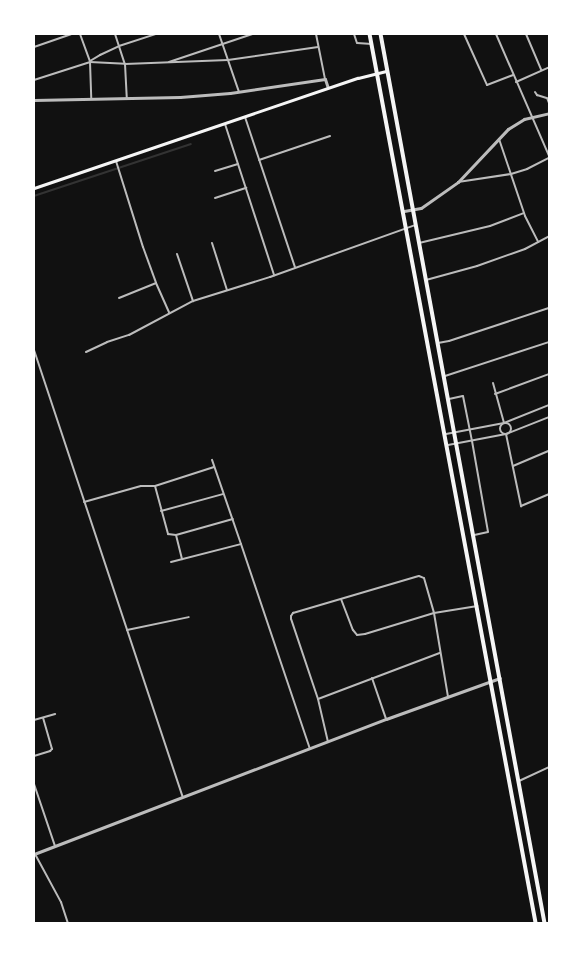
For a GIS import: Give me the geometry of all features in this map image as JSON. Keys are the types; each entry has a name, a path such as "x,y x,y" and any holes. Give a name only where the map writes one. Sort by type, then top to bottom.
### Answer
{"highway":[{"path":"370,34 446,434 536,923"},
{"path":"381,34 415,225 545,923"}],"main road":[{"path":"34,188 328,88 387,71"}],"street":[{"path":"34,47 71,34"},
{"path":"80,34 90,62 91,99"},
{"path":"115,34 125,64 127,98"},
{"path":"34,80 90,62 100,55 119,46 157,34"},
{"path":"219,34 239,92"},
{"path":"166,63 252,34"},
{"path":"316,34 328,88"},
{"path":"354,34 357,43 372,44"},
{"path":"464,34 487,85 513,75"},
{"path":"458,182 512,174 528,169 549,157 496,34"},
{"path":"526,34 541,70"},
{"path":"90,62 125,64 228,60 318,47"},
{"path":"516,82 549,67"},
{"path":"34,100 180,97 239,92 325,79"},
{"path":"535,92 537,95 547,98 549,103"},
{"path":"404,212 421,208 458,182 508,129 524,119 549,113"},
{"path":"245,117 295,267"},
{"path":"225,124 274,275"},
{"path":"259,160 330,136"},
{"path":"499,139 530,229 538,242"},
{"path":"116,161 156,284 170,312"},
{"path":"215,171 238,164"},
{"path":"215,198 246,188"},
{"path":"419,243 490,226 524,213"},
{"path":"86,352 106,342 129,335 193,301 274,275 407,226 415,225"},
{"path":"426,280 477,266 538,242 549,236"},
{"path":"212,243 227,290"},
{"path":"178,254 193,301"},
{"path":"119,298 156,284"},
{"path":"438,344 549,308"},
{"path":"444,376 549,342"},
{"path":"34,350 183,797"},
{"path":"496,394 549,374"},
{"path":"493,383 504,423"},
{"path":"448,399 463,396 472,441 488,532 473,535"},
{"path":"446,434 504,423 549,405"},
{"path":"448,445 506,434 549,417"},
{"path":"504,423 500,426 499,430 501,433 506,434"},
{"path":"504,423 508,423 511,428 506,434"},
{"path":"506,434 521,506 549,494"},
{"path":"513,466 549,451"},
{"path":"212,460 310,748"},
{"path":"84,502 141,486 155,486 214,467"},
{"path":"155,486 168,534 176,535 233,519"},
{"path":"161,511 223,494"},
{"path":"176,535 182,559"},
{"path":"171,562 241,544"},
{"path":"328,742 318,699 291,616 293,613 325,602 342,600 419,576 424,578 434,614 448,697"},
{"path":"342,600 353,630 357,635 434,614 477,606"},
{"path":"127,630 189,617"},
{"path":"318,699 440,653"},
{"path":"372,678 386,719"},
{"path":"68,923 61,902 34,854 386,719 500,678"},
{"path":"34,720 55,714"},
{"path":"34,756 52,749 44,718"},
{"path":"519,781 549,767"},
{"path":"34,784 55,846"}],"waterway":[{"path":"34,196 191,144"}]}
